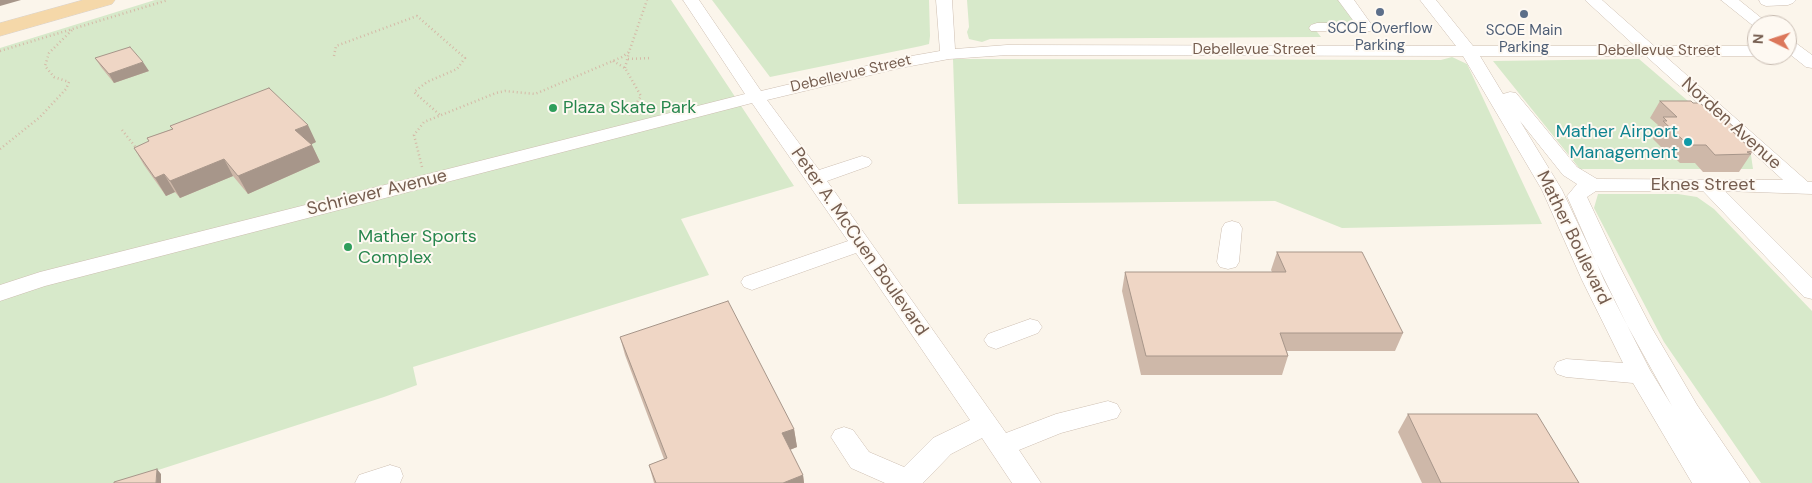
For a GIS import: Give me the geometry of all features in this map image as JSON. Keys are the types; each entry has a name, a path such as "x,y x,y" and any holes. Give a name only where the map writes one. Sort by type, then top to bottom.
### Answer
{"main road":[{"path":"4,28 78,0"},
{"path":"4,28 105,0"}],"street":[{"name":"Peter A. McCuen Boulevard","path":"691,0 756,97 815,178 1027,483"},
{"path":"944,0 946,45 949,54"},
{"path":"1317,28 1366,28 1346,0"},
{"name":"Mather Boulevard","path":"1428,0 1469,51 1552,190 1592,280 1640,374 1678,439 1707,483"},
{"name":"Norden Avenue","path":"1593,0 1774,162 1795,173 1809,185"},
{"path":"1729,0 1749,15"},
{"path":"1766,1 1788,0"},
{"name":"Debellevue Street","path":"756,97 900,62 949,54 1008,50 1747,51"},
{"path":"1469,51 1503,89 1570,171 1593,185"},
{"path":"1723,51 1739,65"},
{"path":"1797,53 1812,63"},
{"name":"Schriever Avenue","path":"0,293 58,275 756,97"},
{"path":"815,178 862,162"},
{"name":"Mather Boulevard","path":"1593,185 1583,189 1577,196 1607,263 1688,412 1736,483"},
{"name":"Eknes Street","path":"1593,185 1809,185"},
{"path":"1708,185 1812,292"},
{"path":"1228,262 1232,228"},
{"path":"752,282 861,244"},
{"path":"996,340 1030,327"},
{"path":"1566,368 1640,374"},
{"path":"1001,446 1056,424 1108,411"},
{"path":"844,437 860,460 908,482 942,446 986,424"}],"path":[{"path":"0,51 168,0"},
{"path":"625,68 648,0"},
{"path":"334,56 336,46 417,16 465,58 457,69 427,82 414,92 440,116"},
{"path":"0,149 40,117 66,89 69,82 54,77 45,66 49,53 74,29"},
{"path":"423,170 414,135 424,122 505,90 536,94 629,52"},
{"path":"628,59 651,58"},
{"path":"612,61 625,68 641,96 627,118"},
{"path":"122,130 138,150"}],"green space":[{"name":"Mather Sports Complex","path":"155,0 671,0 794,186 681,219 709,275 413,367 417,385 118,483 0,483 0,48"},
{"path":"712,0 929,0 929,44 770,77"},
{"path":"967,0 1342,0 1357,25 1311,24 1321,37 990,39 982,42 969,39 967,32 969,27"},
{"path":"1452,57 1467,64 1542,224 1342,228 1275,201 958,204 953,59 1441,60"},
{"path":"1639,59 1751,155 1753,169 1580,169 1493,61"},
{"path":"1598,194 1678,194 1697,197 1714,209 1812,311 1812,483 1761,483 1664,342 1594,208"}],"building":[{"path":"130,47 143,62 109,74 95,58"},
{"path":"269,88 308,125 295,130 312,145 238,176 224,159 170,181 164,174 155,178 134,148 149,141 147,138 173,129 170,126"},
{"path":"1660,101 1691,101 1693,103 1700,103 1720,120 1726,120 1735,128 1729,128 1753,151 1747,152 1751,154 1715,155 1706,145 1691,145 1663,121 1667,121 1663,117 1677,117"},
{"path":"1277,252 1362,252 1403,333 1280,333 1288,356 1146,356 1125,272 1286,272"},
{"path":"728,301 794,429 782,433 803,475 783,483 656,483 649,465 667,458 620,337"},
{"path":"1408,414 1537,414 1579,483 1441,483"},
{"path":"157,469 156,483 114,483 114,482"}],"place":[{"name":"SCOE Overflow Parking","path":"1380,12"},
{"name":"SCOE Main Parking","path":"1524,14"},
{"name":"Plaza Skate Park","path":"553,108"},
{"name":"Mather Airport Management","path":"1688,142"},
{"name":"Mather Sports Complex","path":"348,247"}]}
